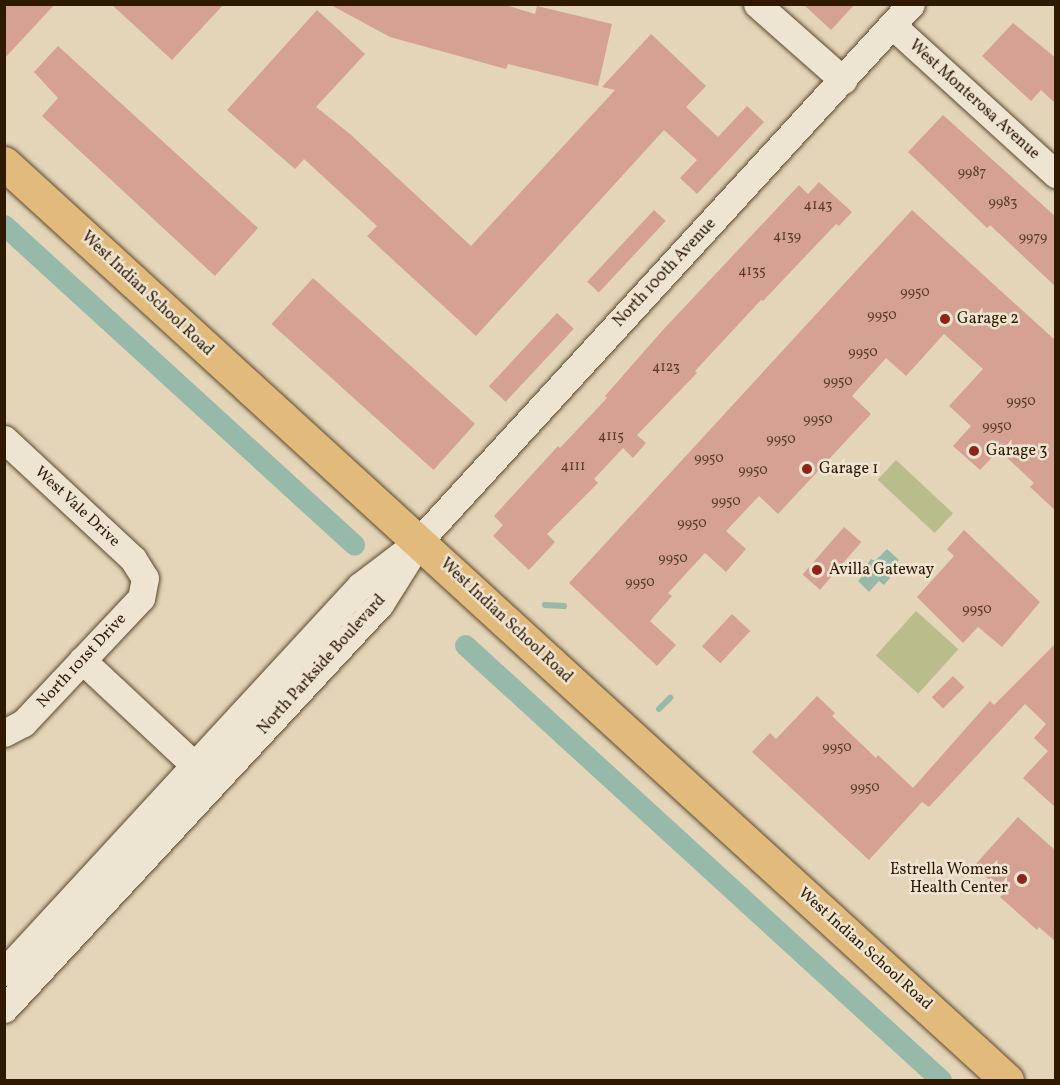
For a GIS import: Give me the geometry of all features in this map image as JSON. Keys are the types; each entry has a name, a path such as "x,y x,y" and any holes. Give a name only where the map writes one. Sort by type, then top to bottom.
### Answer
{"main road":[{"name":"West Indian School Road","path":"4,163 1007,1080"}],"street":[{"path":"757,4 843,80"},
{"name":"North 100th Avenue","path":"419,541 911,4"},
{"name":"West Monterosa Avenue","path":"892,25 1056,174"},
{"name":"West Vale Drive","path":"4,439 133,559 145,578"},
{"name":"North Parkside Boulevard","path":"4,1009 205,775 360,586 419,541"},
{"name":"North 101st Drive","path":"4,733 23,723 141,598 145,578"},
{"path":"82,660 205,775"},
{"name":"North Parkside Boulevard","path":"4,972 205,775"}],"green space":[{"path":"896,460 953,513 935,533 878,480"},
{"path":"916,611 958,649 918,694 876,656"}],"shaded area":[{"path":"887,549 899,560 888,572 892,576 884,585 879,581 869,592 858,581 868,570 865,567 871,559 875,561"}],"building":[{"path":"4,4 55,4 4,59"},
{"path":"111,4 224,4 172,60"},
{"path":"329,4 502,4 535,14 537,6 612,24 598,86 508,64 506,69 390,37"},
{"path":"803,4 855,4 831,30"},
{"path":"317,10 365,54 316,107 350,134 471,246 615,90 602,87 651,34 706,86 686,107 718,137 747,106 764,122 697,194 680,178 697,160 664,130 476,336 367,236 377,226 304,159 295,169 227,110"},
{"path":"1013,23 1056,58 1056,104 1041,90 1031,101 982,56"},
{"path":"58,46 258,228 215,276 42,116 58,98 34,72"},
{"path":"943,115 1056,217 1056,287 990,225 987,228 908,152"},
{"path":"819,182 852,212 839,226 836,224 763,301 761,300 695,371 697,373 637,435 646,443 633,458 623,448 594,479 598,483 547,534 555,542 529,570 493,536 503,525 494,516 558,446 560,448 607,398 605,396 662,331 799,185 808,194"},
{"path":"654,210 666,221 599,293 587,282"},
{"path":"912,210 1056,341 1056,511 1030,487 1034,483 999,450 980,470 953,446 971,426 949,406 983,369 944,334 906,376 886,358 852,396 871,414 778,514 759,496 726,531 746,549 726,572 705,553 668,593 672,596 650,621 676,645 657,666 569,583"},
{"path":"313,278 475,424 434,470 272,324"},
{"path":"557,313 574,329 506,402 489,386"},
{"path":"844,527 861,542 820,590 803,575"},
{"path":"964,530 1040,602 1002,647 978,627 963,643 917,597 954,556 947,549"},
{"path":"732,614 750,631 720,663 702,646"},
{"path":"1056,643 1056,808 1023,778 1048,751 1034,738 1046,724 1025,704 929,807 922,802 869,860 752,752 770,733 776,739 817,696 835,713 832,716 876,758 878,755 913,788 990,701 994,705"},
{"path":"953,676 964,687 943,709 932,697"},
{"name":"Estrella Womens Health Center","path":"1018,817 1056,851 1056,942 1039,927 1037,930 1000,897 1004,893 974,866"}],"waterway":[{"path":"4,225 354,545"},
{"path":"545,605 564,606"},
{"path":"465,645 941,1080"},
{"path":"659,709 670,698"}],"place":[{"name":"Garage 2","path":"945,319"},
{"name":"Garage 3","path":"974,451"},
{"name":"Garage 1","path":"807,469"},
{"name":"Avilla Gateway","path":"817,570"},
{"name":"Estrella Womens Health Center","path":"1022,879"}]}
